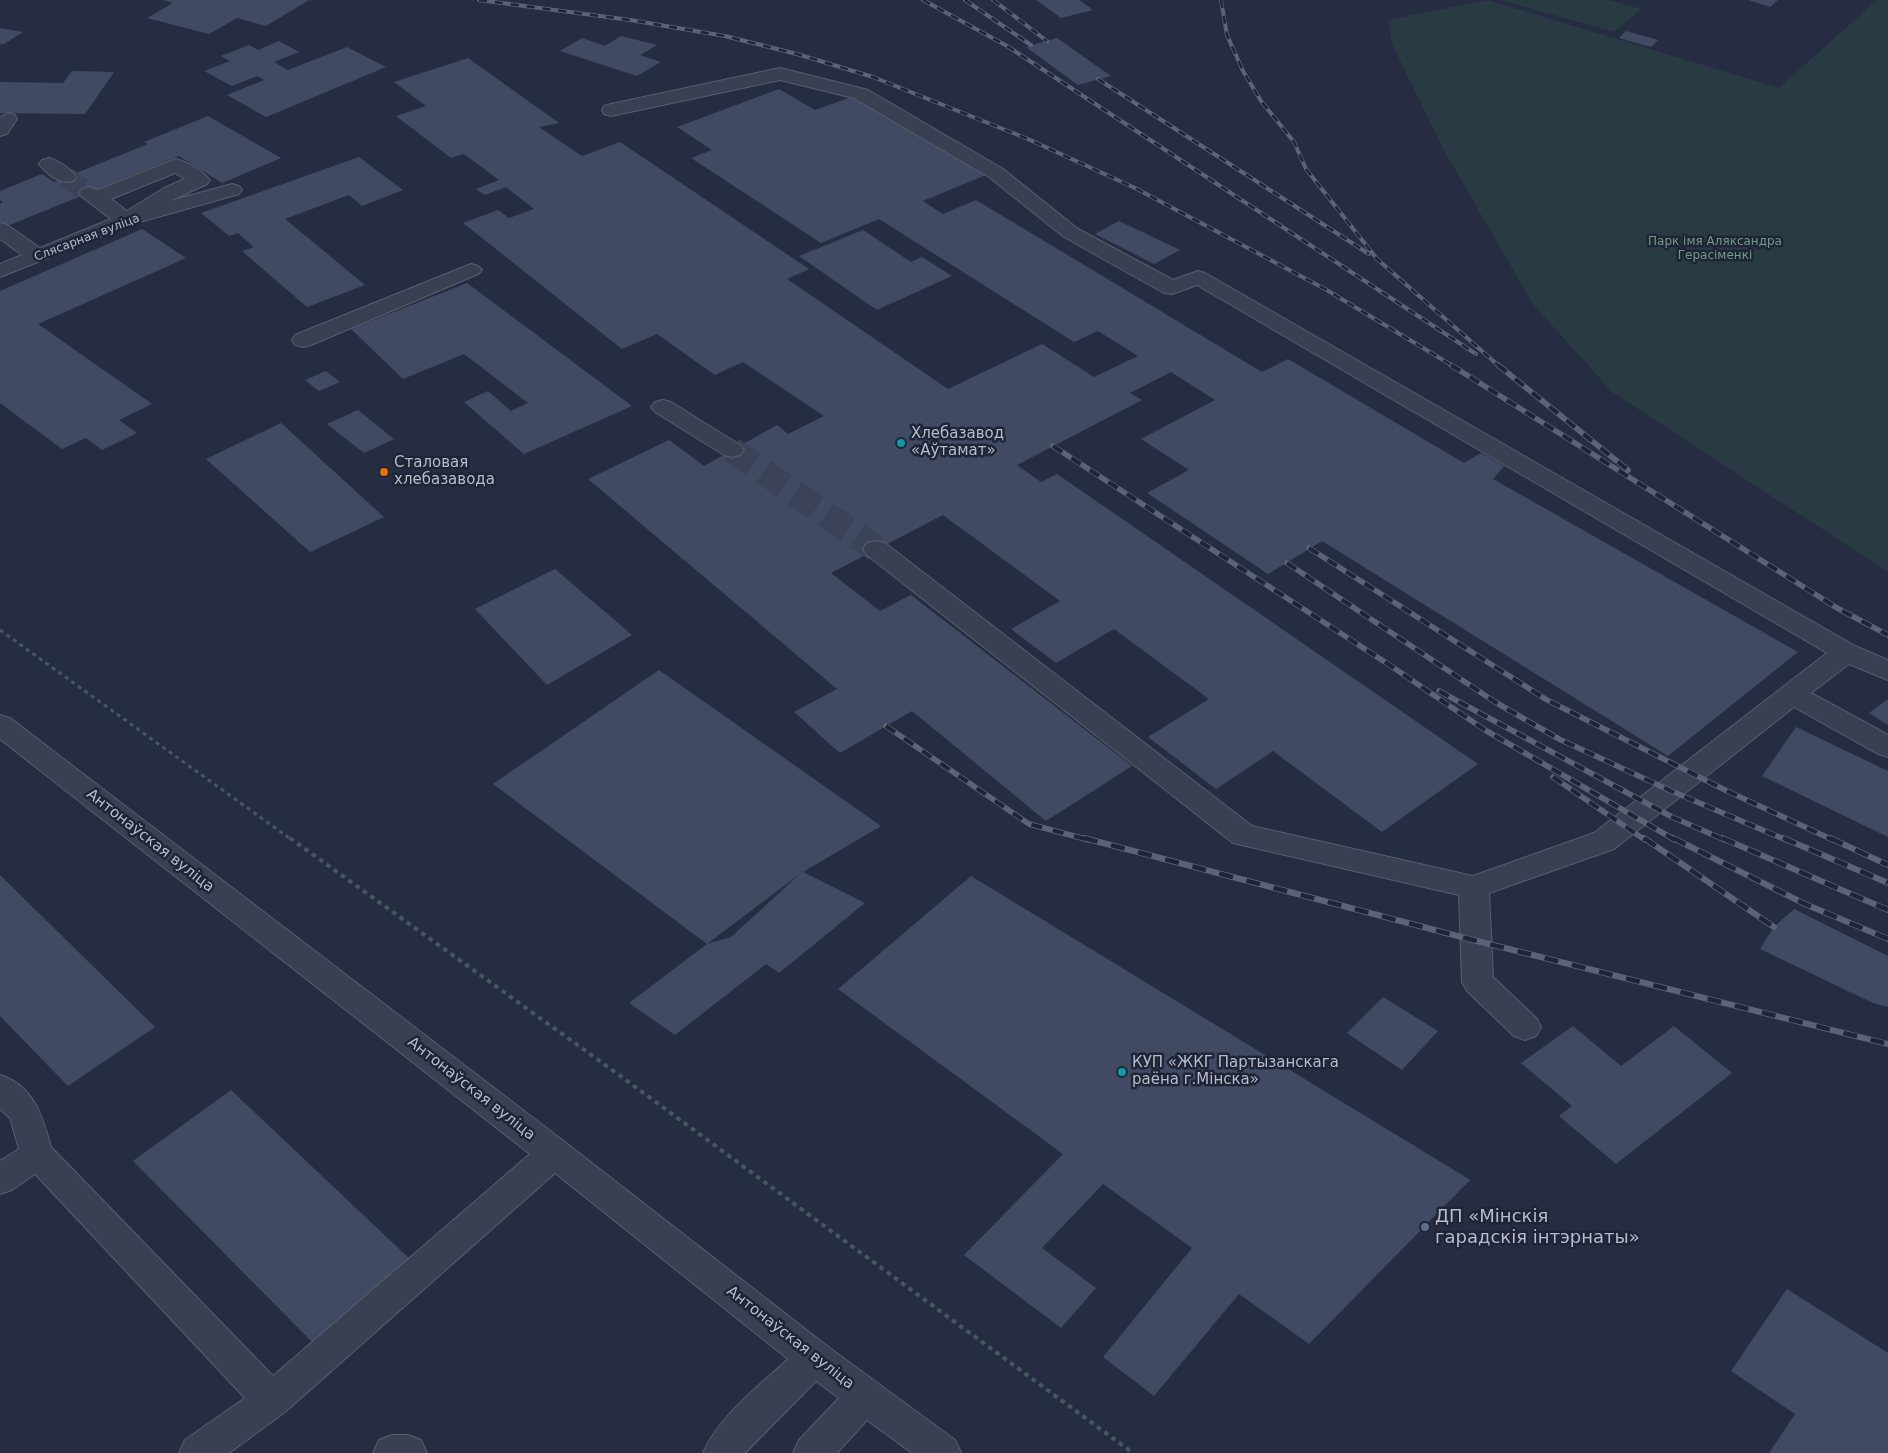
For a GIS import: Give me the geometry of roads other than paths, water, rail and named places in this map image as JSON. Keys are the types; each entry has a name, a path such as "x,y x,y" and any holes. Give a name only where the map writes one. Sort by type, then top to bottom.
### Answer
{"street":[{"path":"611,110 780,74 861,94 996,173 1071,233 1172,288 1198,277 1846,652 1888,671"},
{"path":"49,164 66,177"},
{"path":"176,165 200,180 171,192 126,220 93,195 176,165"},
{"name":"Слясарная вуліца","path":"0,271 126,220 232,190"},
{"path":"0,229 38,256"},
{"path":"303,340 471,270"},
{"path":"663,407 732,450"},
{"path":"876,550 1243,835 1474,887 1604,841 1846,652"},
{"path":"1792,694 1888,747"},
{"name":"Антонаўская вуліца","path":"0,725 554,1153 814,1358 942,1453"},
{"path":"1474,887 1478,982 1525,1027"},
{"path":"0,1088 24,1111 37,1154 272,1400"},
{"path":"198,1453 272,1400 554,1153"},
{"path":"0,1180 37,1154"},
{"path":"722,1453 739,1431 814,1358"},
{"path":"812,1453 865,1396"},
{"path":"392,1453 408,1453"}],"tunnel":[{"path":"66,177 89,193"},
{"path":"732,450 876,549"}],"railway":[{"path":"479,0 630,20 725,36 797,54 873,77 1028,139 1135,188 1325,289 1453,366"},
{"path":"923,0 1007,46 1476,354"},
{"path":"965,0 1031,45"},
{"path":"993,0 1047,41"},
{"path":"1221,0 1227,35 1243,71 1261,101 1294,142 1306,169 1377,259 1499,366"},
{"path":"1098,79 1369,254"},
{"path":"1451,365 1837,608 1888,635"},
{"path":"1498,365 1628,470"},
{"path":"1053,446 1388,664 1485,730 1675,840"},
{"path":"1309,548 1547,700 1725,790 1833,840"},
{"path":"1287,563 1495,702 1559,739 1669,790 1786,840"},
{"path":"1439,691 1672,817 1725,840"},
{"path":"886,726 1029,824 1089,840"},
{"path":"1553,777 1645,840"},
{"path":"1084,838 1469,939 1888,1044"},
{"path":"1644,838 1774,927"},
{"path":"1673,838 1805,904 1888,939"},
{"path":"1722,838 1888,910"},
{"path":"1783,838 1888,883"},
{"path":"1830,838 1888,865"}],"place":[{"name":"Хлебазавод «Аўтамат»","path":"901,443"},
{"name":"Сталовая хлебазавода","path":"384,472"},
{"name":"КУП «ЖКГ Партызанскага раёна г.Мінска»","path":"1122,1072"},
{"name":"ДП «Мінскія гарадскія інтэрнаты»","path":"1425,1227"}],"park label":[{"name":"Парк імя Аляксандра Герасіменкі","path":"1715,249"}]}
